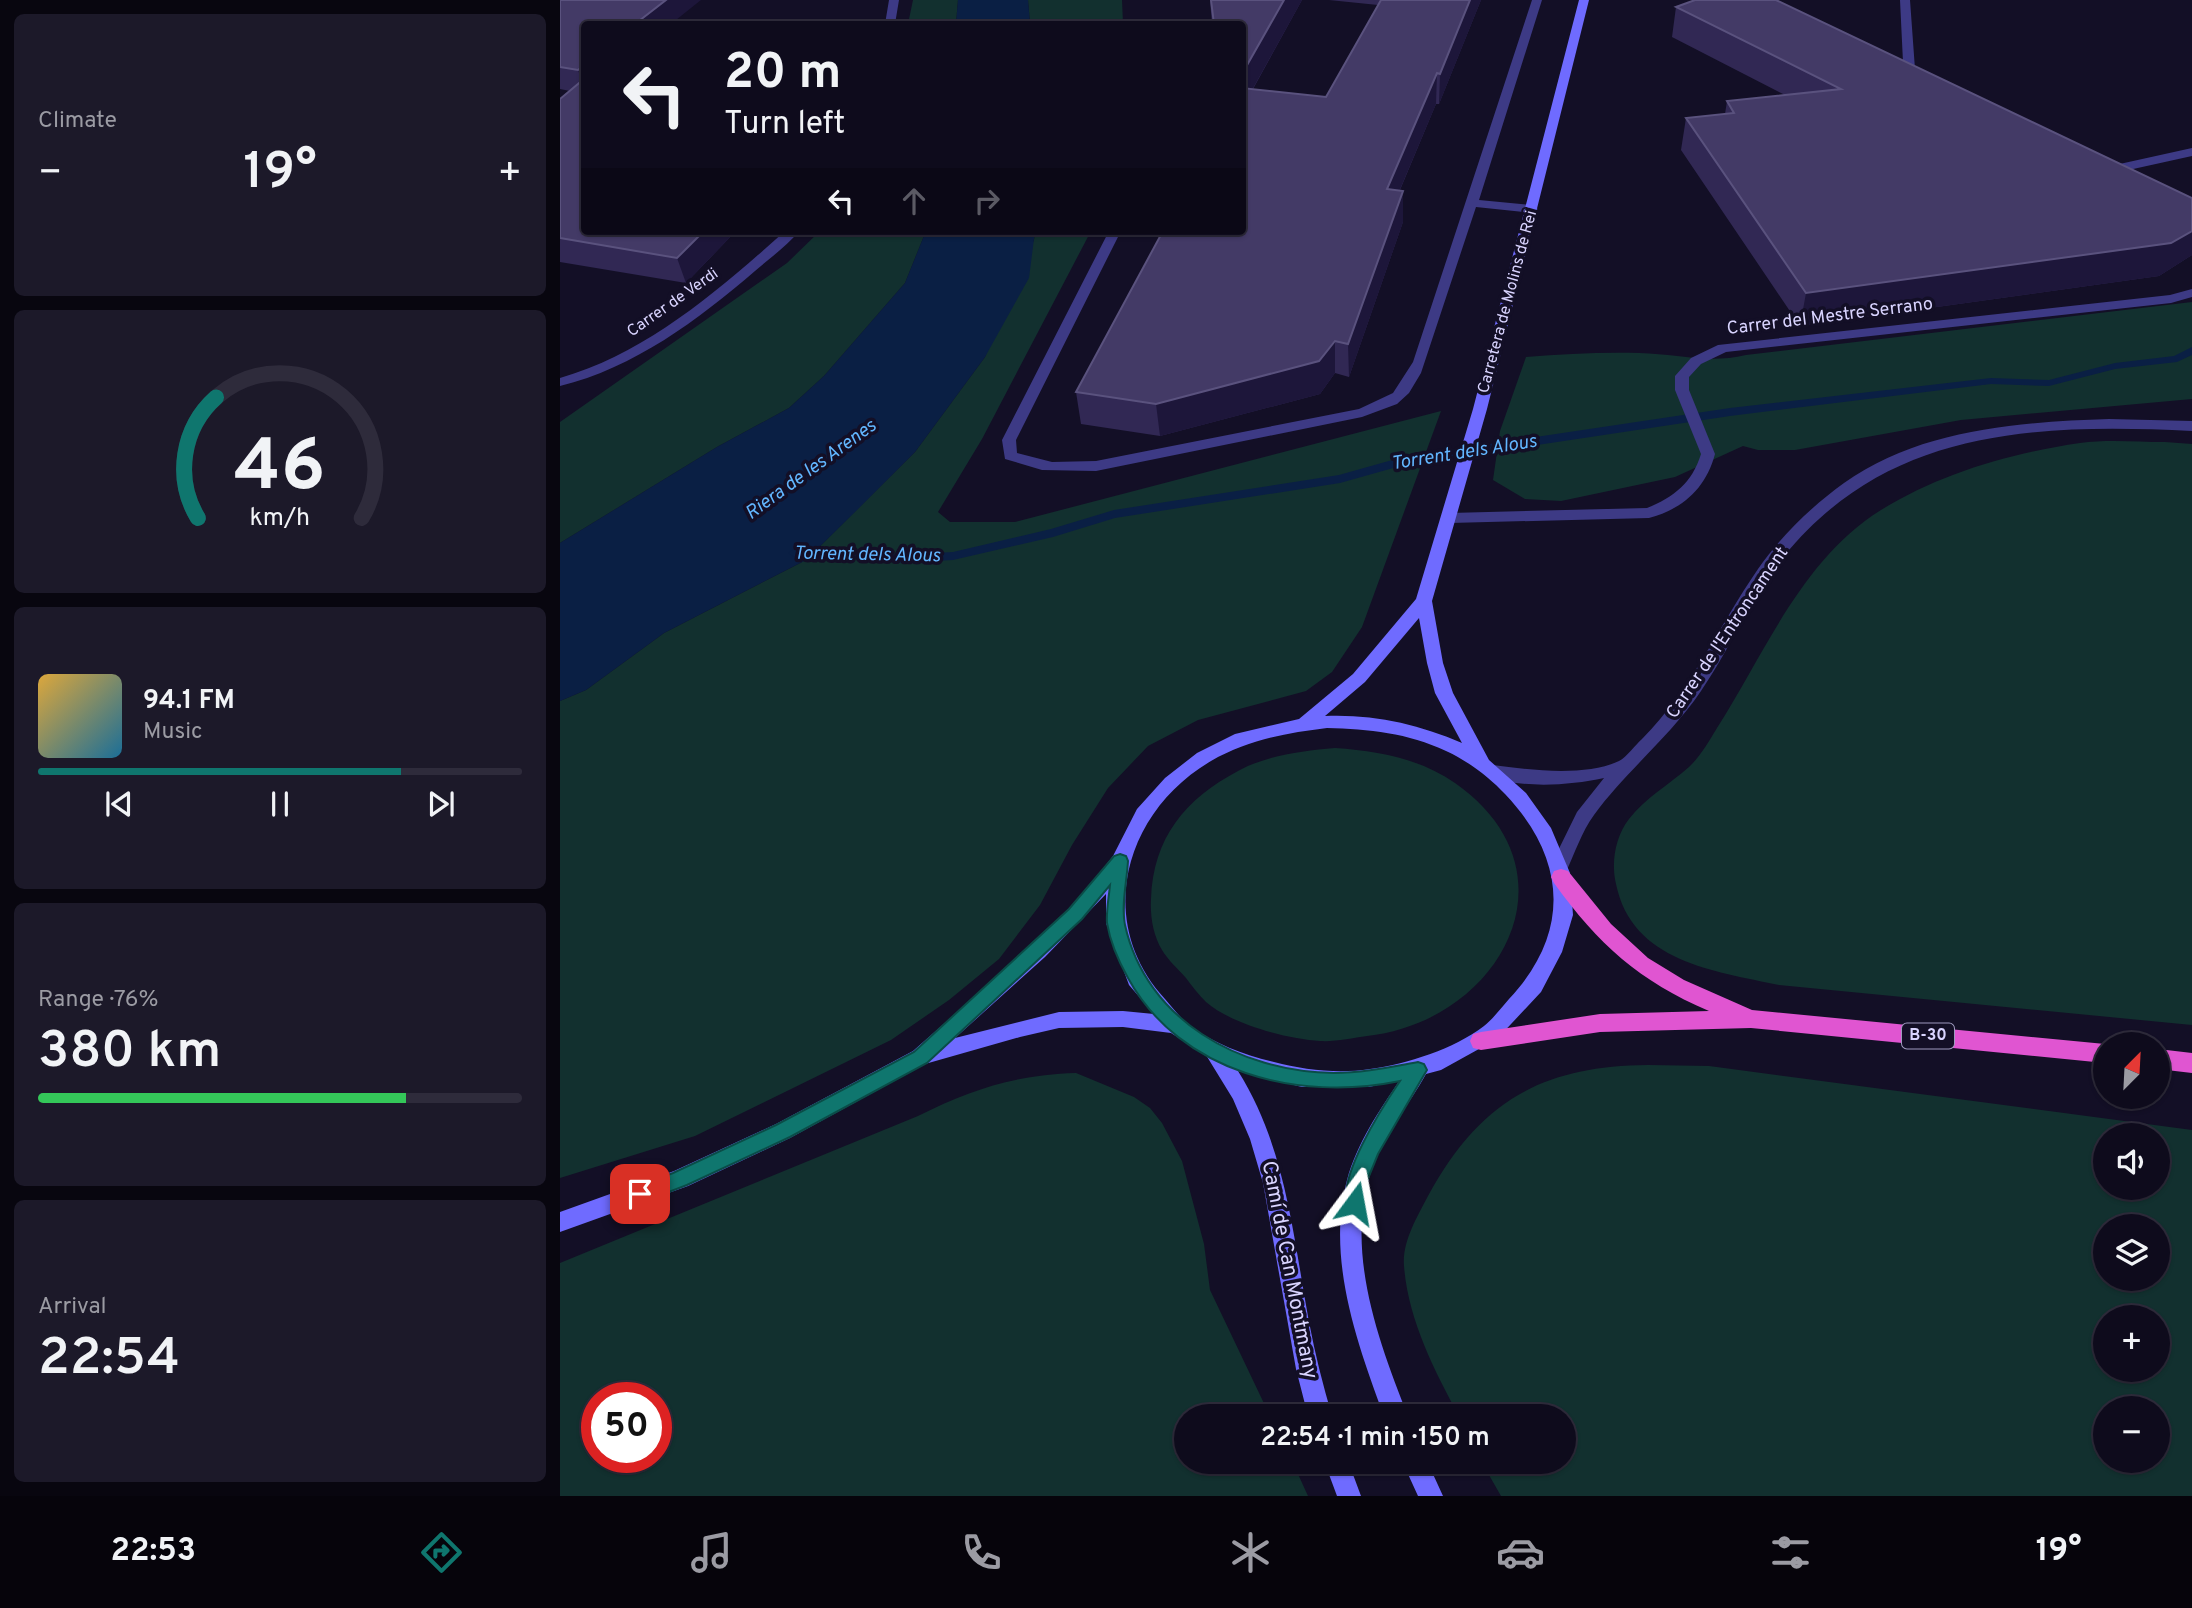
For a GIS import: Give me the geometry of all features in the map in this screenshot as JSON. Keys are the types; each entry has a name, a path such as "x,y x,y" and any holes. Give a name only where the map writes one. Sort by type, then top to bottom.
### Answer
{"highway":[{"name":"B-30","path":"1560,872 1587,913 1611,938 1656,975 1751,1019"},
{"name":"B-30","path":"1481,1041 1600,1023 1751,1019 2093,1053"},
{"path":"2170,1060 2192,1063"}],"main road":[{"name":"Carretera de Molins de Rei","path":"1306,722 1359,678 1424,601 1480,409 1584,0"},
{"name":"Carretera de Molins de Rei","path":"1424,601 1435,663 1444,693 1487,767"},
{"path":"920,1058 1076,914 1120,861 1137,824 1176,778 1226,745 1306,722 1337,720 1396,727 1451,745 1487,767 1531,811 1560,872 1565,902 1553,957 1530,993 1507,1020 1481,1041 1445,1060 1418,1070 1373,1079 1333,1081 1301,1078 1242,1064 1215,1052 1173,1025 1146,993 1129,964 1116,922 1120,861"},
{"path":"560,1222 680,1179 783,1131 920,1058 1020,1028 1059,1020 1123,1019 1173,1025"},
{"name":"Camí de Can Montmany","path":"1215,1052 1233,1077 1264,1142 1279,1197 1292,1296 1316,1404"},
{"path":"1392,1404 1359,1299 1352,1224 1357,1181 1394,1106 1418,1070"},
{"path":"1341,1474 1349,1496"},
{"path":"1420,1474 1431,1496"}],"street":[{"path":"890,21 894,0"},
{"path":"1113,235 1009,440 1010,456 1027,464 1052,468 1096,466 1362,413 1391,403 1408,386 1420,362 1537,0"},
{"path":"1896,77 1915,85 1905,0"},
{"path":"2125,183 2097,169 2192,152"},
{"path":"1471,203 1532,209"},
{"name":"Carrer de Verdi","path":"560,382 585,377 618,362 650,342 731,285 788,235"},
{"name":"Carrer del Mestre Serrano","path":"1450,518 1649,513 1669,506 1698,482 1708,454 1682,390 1682,376 1696,361 1723,348 2171,299 2192,293"},
{"name":"Carrer de l'Entroncament","path":"1560,872 1576,828 1593,803 1684,704 1716,656 1741,606 1777,555 1854,483 1925,449 1976,436 2085,424 2192,426"},
{"name":"Carrer de l'Entroncament","path":"1487,767 1542,779 1596,776 1627,765"}],"green space":[{"path":"913,0 958,0 956,21 909,21"},
{"path":"1028,0 1122,0 1123,21 1030,21"},
{"path":"816,235 924,235 905,283 824,376 789,408 717,447 560,543 560,422 787,263"},
{"path":"1035,235 1089,235 982,439 938,512 950,522 1015,522 1441,411 1362,627 1332,672 1306,691 1198,720 1148,746 1108,788 1072,845 1040,905 999,959 949,1000 891,1040 695,1136 560,1178 560,701 586,690 664,633 806,560 915,452 985,357"},
{"path":"2192,302 2192,399 1961,420 1795,450 1758,450 1743,446 1675,477 1561,501 1525,499 1493,480 1500,431 1526,357 1625,353 1706,359 1732,358"},
{"path":"2091,442 2192,444 2192,1025 1779,985 1728,974 1679,958 1657,947 1639,931 1625,910 1616,884 1615,850 1624,826 1642,804 1697,759 1787,609 1829,554 1853,530 1904,497 1977,466 2028,452"},
{"path":"1335,748 1397,757 1427,767 1455,783 1493,819 1514,858 1518,898 1509,937 1487,973 1455,1003 1414,1024 1367,1036 1320,1041 1260,1029 1230,1017 1206,1002 1159,944 1153,925 1151,899 1153,877 1165,839 1175,823 1202,794 1238,771 1261,761 1297,752"},
{"path":"1648,1065 1709,1066 2139,1123 2093,1123 2093,1200 2170,1200 2170,1127 2192,1130 2192,1496 1501,1496 1488,1474 1576,1474 1576,1404 1453,1404 1417,1325 1406,1286 1405,1248 1428,1196 1448,1163 1469,1136 1492,1114 1517,1096 1545,1082 1610,1067"},
{"path":"1076,1073 1134,1097 1150,1108 1162,1123 1182,1161 1204,1244 1210,1290 1264,1404 1174,1404 1174,1474 1298,1474 1308,1496 560,1496 560,1263 957,1098 994,1085 1033,1077"}],"water":[{"path":"958,0 1028,0 1030,21 956,21"},
{"name":"Riera de les Arenes","path":"924,235 1034,235 1029,278 985,357 915,452 806,560 664,633 586,690 560,701 560,543 717,447 789,408 824,376 905,283"}],"building":[{"path":"560,0 666,0 639,21 581,21 581,68 578,70 560,67"},
{"path":"1211,0 1284,0 1246,67 1246,21 1214,21"},
{"path":"1381,0 1470,0 1440,74 1437,73 1387,189 1403,191 1348,344 1335,341 1319,361 1156,404 1076,392 1161,235 1246,235 1246,88 1326,97"},
{"path":"1695,0 1776,0 2192,198 2192,231 2171,243 1806,293 1686,118 1734,113 1727,101 1841,89 1676,7"},
{"path":"581,82 581,235 700,235 677,258 560,238 560,99"}],"waterway":[{"name":"Torrent dels Alous","path":"794,553 843,552 899,559 953,556 1053,533 1114,514 1340,479 1403,461 1730,412 1991,381 2049,383 2115,366 2177,359 2192,350"}],"route":[{"path":"640,1194 680,1179 783,1131 920,1058 1076,914 1120,861 1116,922 1129,964 1146,993 1173,1025 1190,1038 1242,1064 1301,1078 1333,1081 1373,1079 1418,1070 1394,1106 1370,1151 1357,1181 1355,1203"}]}
